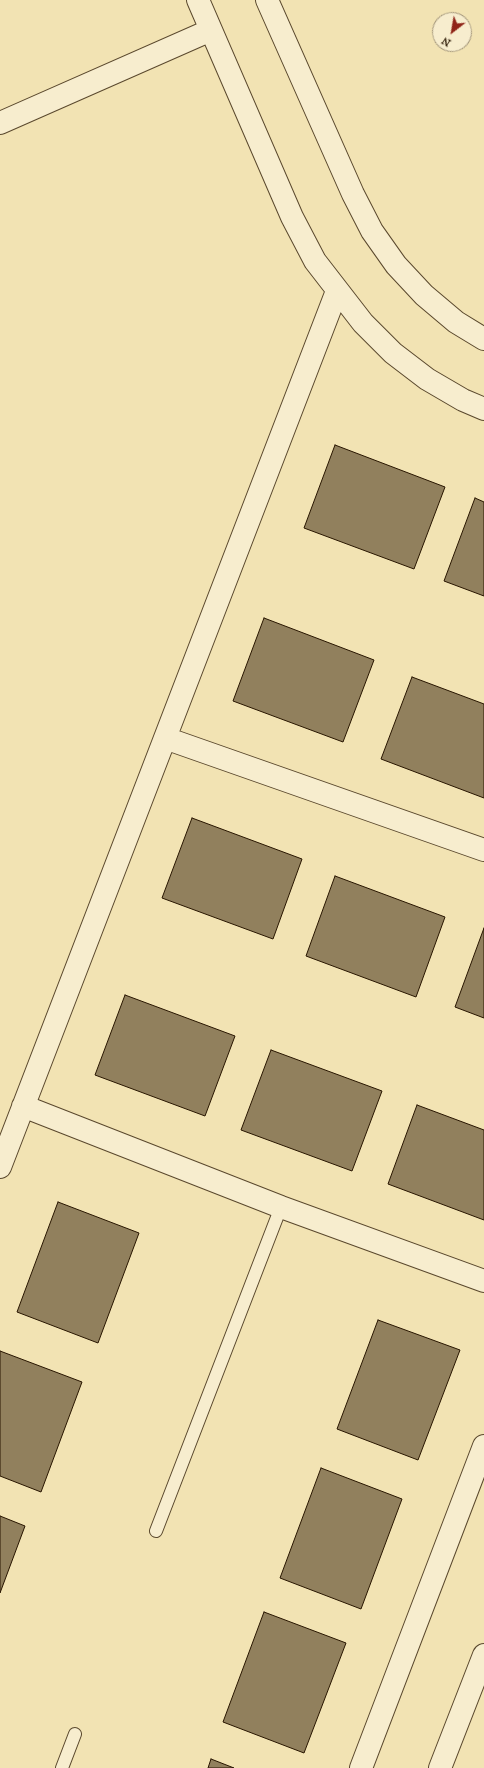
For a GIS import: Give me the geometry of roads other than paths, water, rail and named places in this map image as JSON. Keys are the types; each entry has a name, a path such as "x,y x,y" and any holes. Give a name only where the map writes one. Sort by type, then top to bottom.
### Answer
{"street":[{"path":"198,0 292,217 315,261 363,323 393,353 427,378 463,400 484,409"},
{"path":"267,0 353,194 372,231 396,265 424,295 456,322 484,339"},
{"path":"0,124 211,30"},
{"path":"0,1167 337,291"},
{"path":"165,738 484,850"},
{"path":"23,1106 281,1207 484,1281"},
{"path":"360,1768 484,1446"},
{"path":"440,1768 484,1655"}],"lane":[{"path":"156,1531 281,1207"},
{"path":"62,1768 75,1734"}]}
